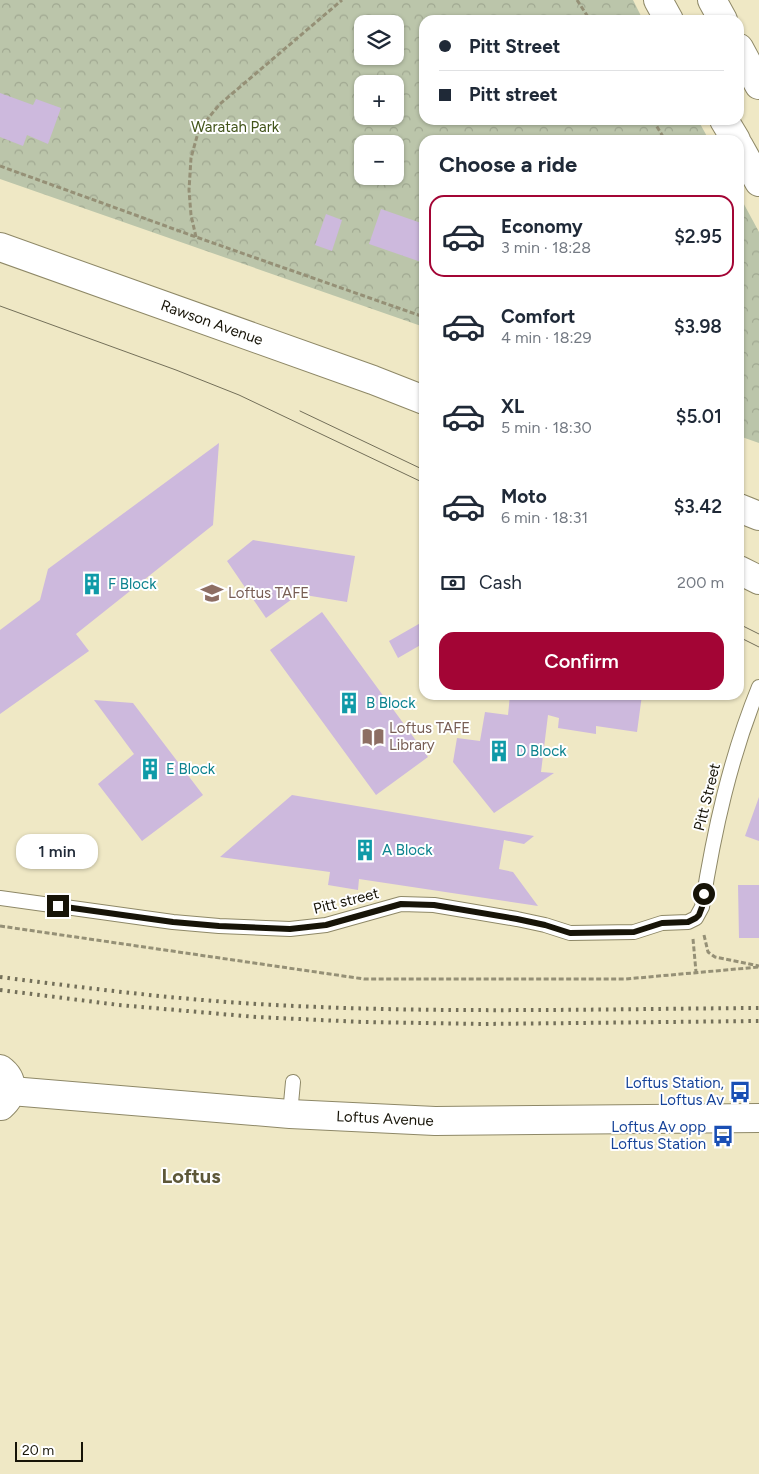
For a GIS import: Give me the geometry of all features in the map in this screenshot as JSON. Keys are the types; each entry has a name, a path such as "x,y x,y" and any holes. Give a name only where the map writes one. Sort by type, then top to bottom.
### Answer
{"main road":[{"path":"658,0 666,15"},
{"path":"712,0 720,15"},
{"path":"744,57 759,85"},
{"path":"744,155 759,182"},
{"name":"Rawson Avenue","path":"0,247 419,398"},
{"path":"744,510 759,516"},
{"path":"744,572 759,580"},
{"name":"Loftus Avenue","path":"4,1089 290,1114 435,1121 759,1118"}],"lane":[{"name":"Pitt Street","path":"694,919 702,907 720,808 740,740 759,687"},
{"name":"Pitt street","path":"0,898 173,922 290,929 326,925 401,904 434,905 517,919 570,933 634,932 662,923 694,919"},
{"path":"290,1114 293,1082"}],"path":[{"path":"196,237 191,215 189,190 191,158 199,129 220,104 342,0"},
{"path":"577,0 587,15"},
{"path":"0,166 419,316"},
{"path":"694,919 705,937 708,952 715,957 759,967"},
{"path":"694,919 696,972"},
{"path":"0,926 364,979 626,979 759,967"}],"green space":[{"name":"Waratah Park","path":"0,0 633,0 640,15 419,15 419,125 701,125 706,135 419,135 419,325 0,179"},
{"path":"744,204 759,232 759,443 744,438"}],"building":[{"path":"0,93 33,105 36,99 61,108 48,144 27,135 23,146 0,137"},
{"path":"381,209 419,222 419,261 369,244"},
{"path":"326,214 342,220 332,251 315,245"},
{"name":"F Block","path":"219,443 213,525 76,634 89,651 0,714 0,630 40,600 48,569"},
{"path":"253,540 355,556 347,602 299,594 266,618 227,561"},
{"name":"B Block","path":"322,612 428,757 376,795 270,650"},
{"path":"419,624 419,646 398,658 389,641"},
{"name":"E Block","path":"94,700 133,703 203,795 142,841 98,784 134,754"},
{"name":"D Block","path":"510,700 641,700 637,732 596,726 596,734 558,728 559,718 548,715 541,772 554,773 494,813 453,762 457,738 480,741 485,712 508,715"},
{"name":"A Block","path":"292,795 534,836 524,844 504,840 499,869 513,872 538,906 359,879 358,890 328,885 330,872 220,857"},
{"path":"759,797 759,841 745,836"},
{"path":"738,885 759,885 759,938 739,938"}],"tram line":[{"path":"0,306 239,395 419,481"},
{"path":"300,411 419,468"},
{"path":"744,626 759,634"},
{"path":"744,640 759,647"}],"railway":[{"path":"0,977 194,999 321,1007 509,1010 759,1008"},
{"path":"0,990 119,1005 256,1017 363,1022 483,1024 759,1021"}],"place":[{"name":"F Block","path":"92,584"},
{"name":"Loftus TAFE","path":"212,593"},
{"name":"B Block","path":"349,703"},
{"name":"Loftus TAFE Library","path":"373,737"},
{"name":"D Block","path":"499,751"},
{"name":"E Block","path":"150,769"},
{"name":"A Block","path":"365,850"},
{"name":"Loftus Station, Loftus Av","path":"740,1092"},
{"name":"Loftus Av opp Loftus Station","path":"723,1136"}],"district":[{"name":"Loftus","path":"191,1176"}],"route":[{"path":"58,906 173,922 290,929 326,925 401,904 434,905 517,919 570,933 634,932 667,922 688,922 694,920 699,915 704,894"}]}
